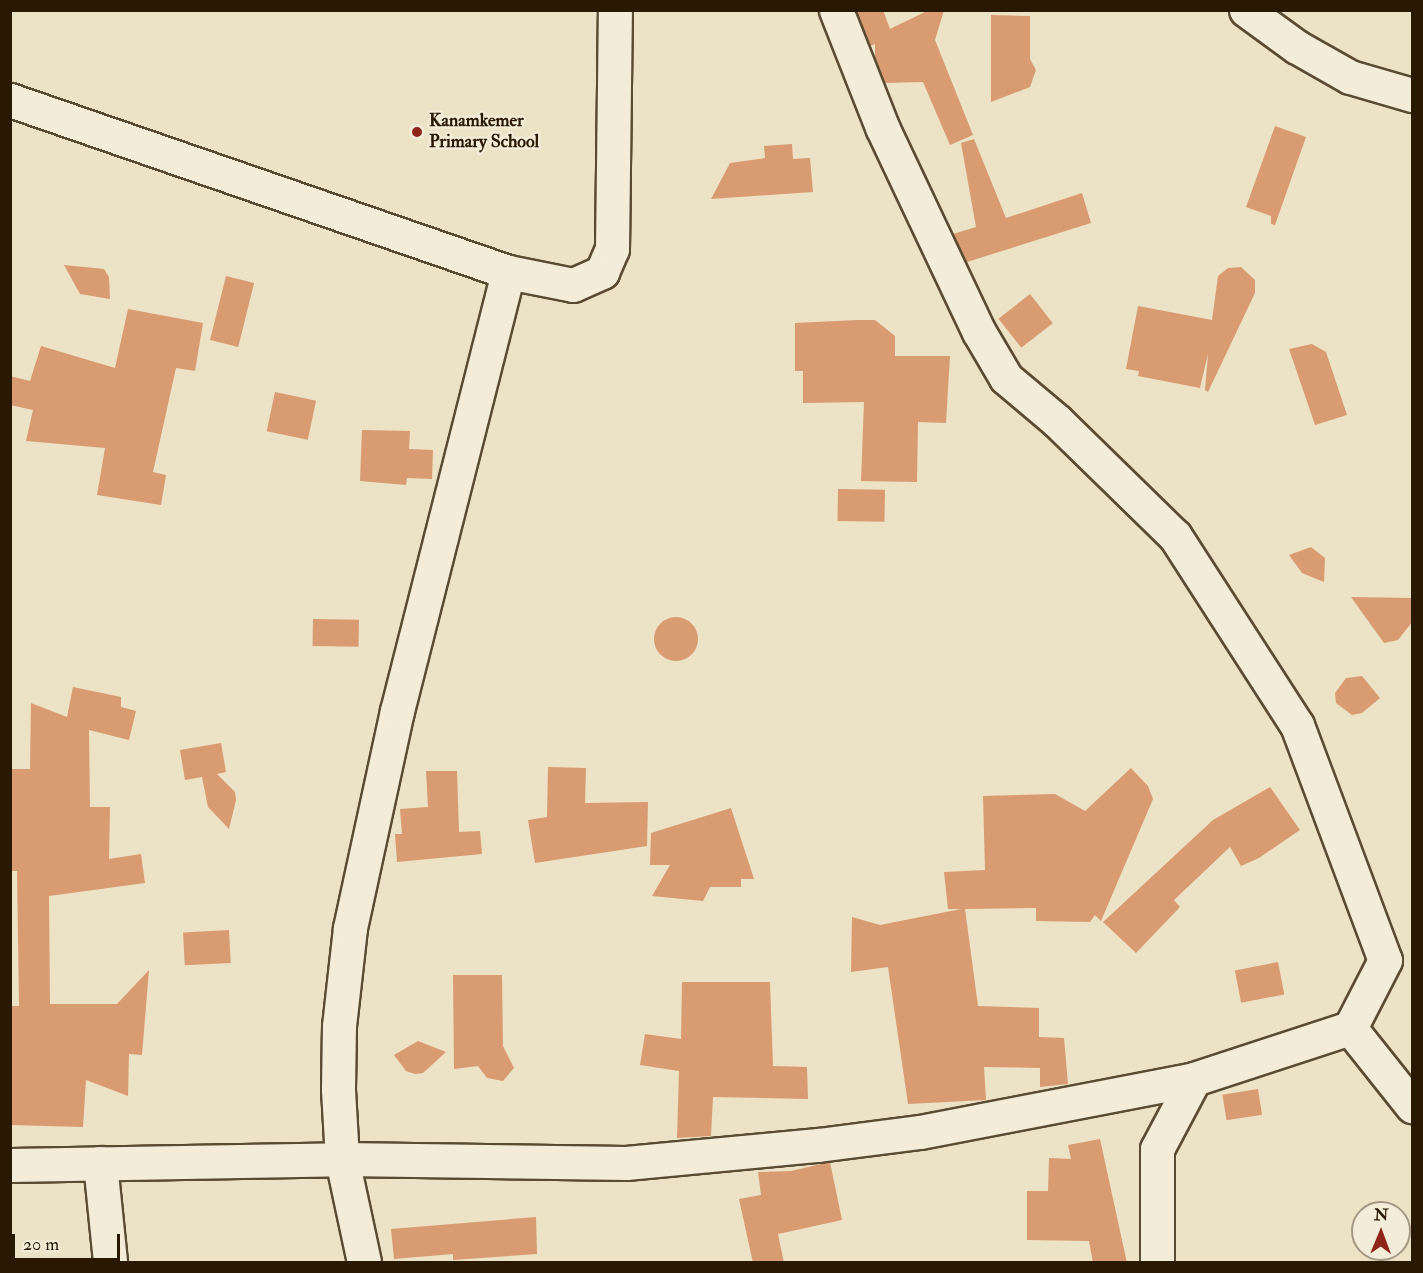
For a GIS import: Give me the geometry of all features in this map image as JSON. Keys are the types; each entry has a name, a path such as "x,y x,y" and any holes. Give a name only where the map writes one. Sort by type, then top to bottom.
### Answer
{"street":[{"path":"10,100 508,272 573,285 592,279 608,262 615,10"},
{"path":"10,1165 342,1159 626,1163 716,1155 920,1132 1194,1079 1350,1028 1384,960 1297,725 1175,536 1057,421 1006,378 979,332 882,127 836,10"},
{"path":"1246,10 1297,47 1350,77 1413,95"},
{"path":"364,1263 342,1159 339,1026 350,928 397,711 508,272"},
{"path":"1350,1028 1413,1106"},
{"path":"1157,1263 1157,1149 1194,1079"},
{"path":"100,1163 110,1263"}],"building":[{"path":"856,10 883,10 890,29 929,10 944,10 935,40 973,135 950,145 923,82 885,83 875,59 875,44 870,46"},
{"path":"991,15 1030,16 1030,59 1036,70 1030,87 991,102"},
{"path":"1275,126 1306,137 1275,225 1271,224 1271,216 1246,207"},
{"path":"974,139 1006,218 1082,193 1091,223 967,262 953,234 976,227 961,143"},
{"path":"792,144 793,159 810,158 813,192 711,199 730,163 765,158 764,146"},
{"path":"64,265 104,269 109,277 110,299 80,294"},
{"path":"1241,267 1255,280 1255,293 1208,392 1205,390 1208,354 1200,388 1138,376 1139,371 1126,369 1138,306 1212,320 1218,276 1228,268"},
{"path":"226,276 254,283 238,347 210,340"},
{"path":"1030,294 1053,323 1021,348 998,319"},
{"path":"128,309 203,323 195,371 176,368 153,472 166,475 161,505 97,495 105,448 26,441 33,410 10,405 10,376 30,381 41,346 115,368"},
{"path":"875,320 895,336 895,356 950,356 946,423 918,422 917,482 861,481 864,402 803,403 803,371 795,371 795,323"},
{"path":"1312,344 1326,352 1347,415 1315,425 1289,349"},
{"path":"275,392 316,401 308,440 267,431"},
{"path":"362,430 410,431 409,449 433,450 432,479 407,478 406,485 360,481"},
{"path":"838,489 885,490 884,522 837,521"},
{"path":"1311,547 1325,558 1324,582 1302,573 1289,555"},
{"path":"1351,597 1413,598 1413,621 1398,640 1384,643"},
{"path":"676,617 691,624 698,639 691,654 676,661 661,654 654,639 661,624"},
{"path":"313,619 359,620 359,647 313,646"},
{"path":"1362,676 1380,698 1362,713 1352,715 1336,703 1335,693 1346,678"},
{"path":"73,687 121,697 121,707 136,711 129,740 89,730 90,807 110,807 109,859 141,854 145,883 49,896 50,1004 117,1004 149,970 142,1055 129,1054 128,1096 86,1080 83,1127 10,1125 10,1006 19,1006 17,871 10,871 10,769 30,769 31,703 67,717"},
{"path":"221,743 226,772 217,774 235,792 236,800 229,829 208,807 202,777 185,780 180,750"},
{"path":"548,767 586,768 585,803 648,802 647,846 535,863 528,820 547,817"},
{"path":"1131,768 1148,786 1153,799 1101,921 1095,915 1090,922 1036,921 1036,908 965,909 978,1006 1039,1008 1039,1037 1064,1038 1068,1084 1040,1087 1040,1068 984,1067 986,1100 908,1104 888,967 851,972 852,917 880,925 961,909 948,909 944,872 985,870 983,796 1055,794 1085,811"},
{"path":"426,771 457,771 459,832 480,831 482,854 397,862 395,834 402,834 400,809 428,807"},
{"path":"1270,787 1300,830 1259,858 1241,866 1230,847 1174,900 1180,907 1136,953 1103,922 1213,820"},
{"path":"731,808 754,879 741,879 741,887 710,887 703,901 652,896 670,865 650,865 651,833"},
{"path":"229,930 231,963 185,965 183,932"},
{"path":"1278,962 1284,994 1241,1003 1235,970"},
{"path":"453,975 502,975 503,1046 514,1068 503,1081 487,1078 478,1066 454,1069"},
{"path":"682,982 770,982 773,1066 807,1067 808,1099 713,1097 711,1136 677,1138 679,1071 640,1065 645,1034 681,1039"},
{"path":"418,1041 446,1052 423,1073 415,1074 406,1071 394,1055"},
{"path":"1258,1089 1262,1115 1227,1120 1222,1095"},
{"path":"1100,1139 1127,1263 1093,1263 1089,1241 1027,1240 1027,1191 1048,1191 1049,1158 1071,1159 1068,1145"},
{"path":"830,1162 842,1220 778,1234 784,1263 753,1263 739,1199 761,1195 758,1172 791,1171"},
{"path":"536,1217 537,1254 453,1260 453,1254 394,1259 391,1229"}],"place":[{"name":"Kanamkemer Primary School","path":"417,132"}]}
